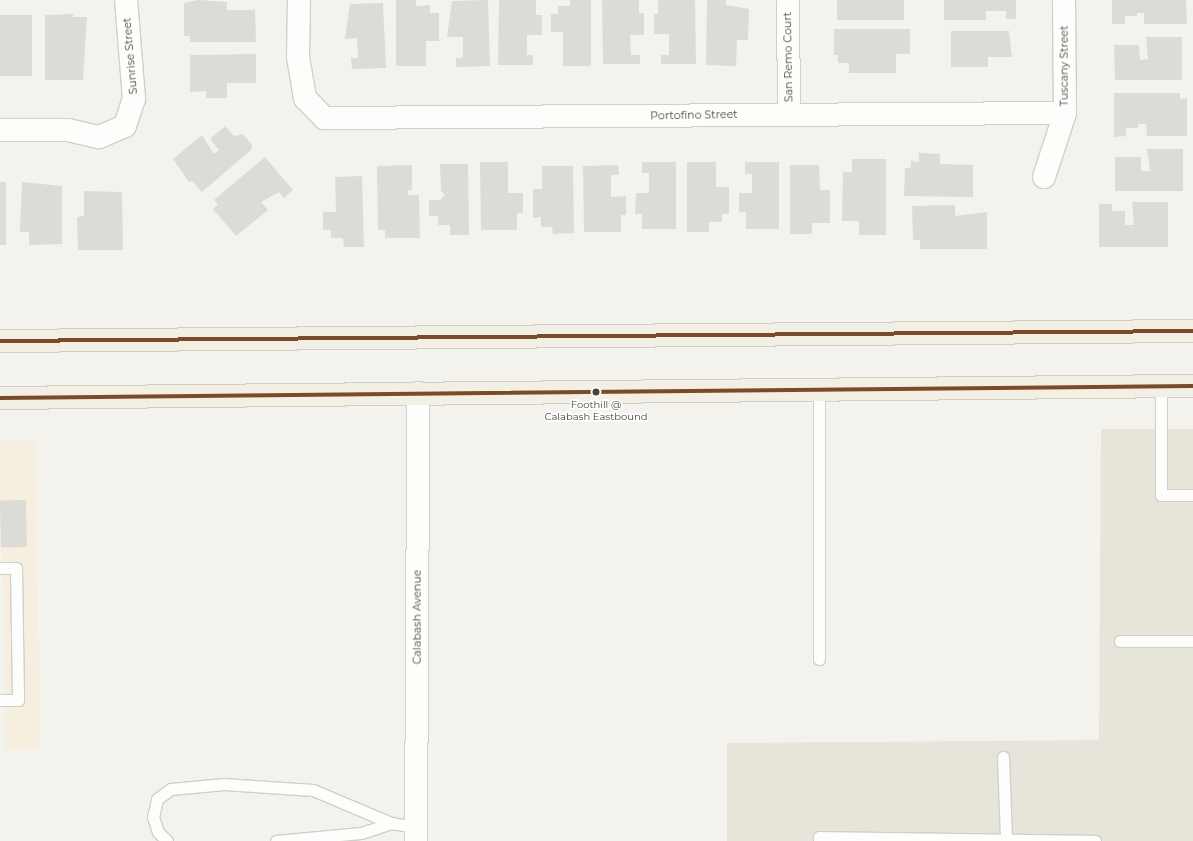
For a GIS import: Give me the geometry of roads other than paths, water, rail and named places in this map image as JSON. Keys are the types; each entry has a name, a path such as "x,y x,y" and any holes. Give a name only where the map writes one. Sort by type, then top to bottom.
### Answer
{"main road":[{"path":"0,342 1193,331"},
{"path":"0,398 1193,386"}],"street":[{"name":"Sunrise Street","path":"0,130 68,130 99,137 124,126 134,99 126,0"},
{"name":"Portofino Street","path":"300,0 298,57 305,98 324,118 1065,113"},
{"name":"San Remo Court","path":"788,0 789,114"},
{"name":"Tuscany Street","path":"1044,177 1065,113 1064,0"},
{"name":"Calabash Avenue","path":"416,834 418,393"}],"lane":[{"path":"1161,386 1161,494 1193,494"},
{"path":"819,389 819,659"},
{"path":"0,568 16,568 18,700 0,700"},
{"path":"1120,641 1193,641"},
{"path":"1004,757 1006,839"},
{"path":"167,841 158,832 153,817 157,799 172,790 224,784 313,790 416,834"},
{"path":"276,841 360,833 391,823"},
{"path":"819,841 819,837 1095,841"}],"place":[{"name":"Foothill @ Calabash Eastbound","path":"596,392"}]}
